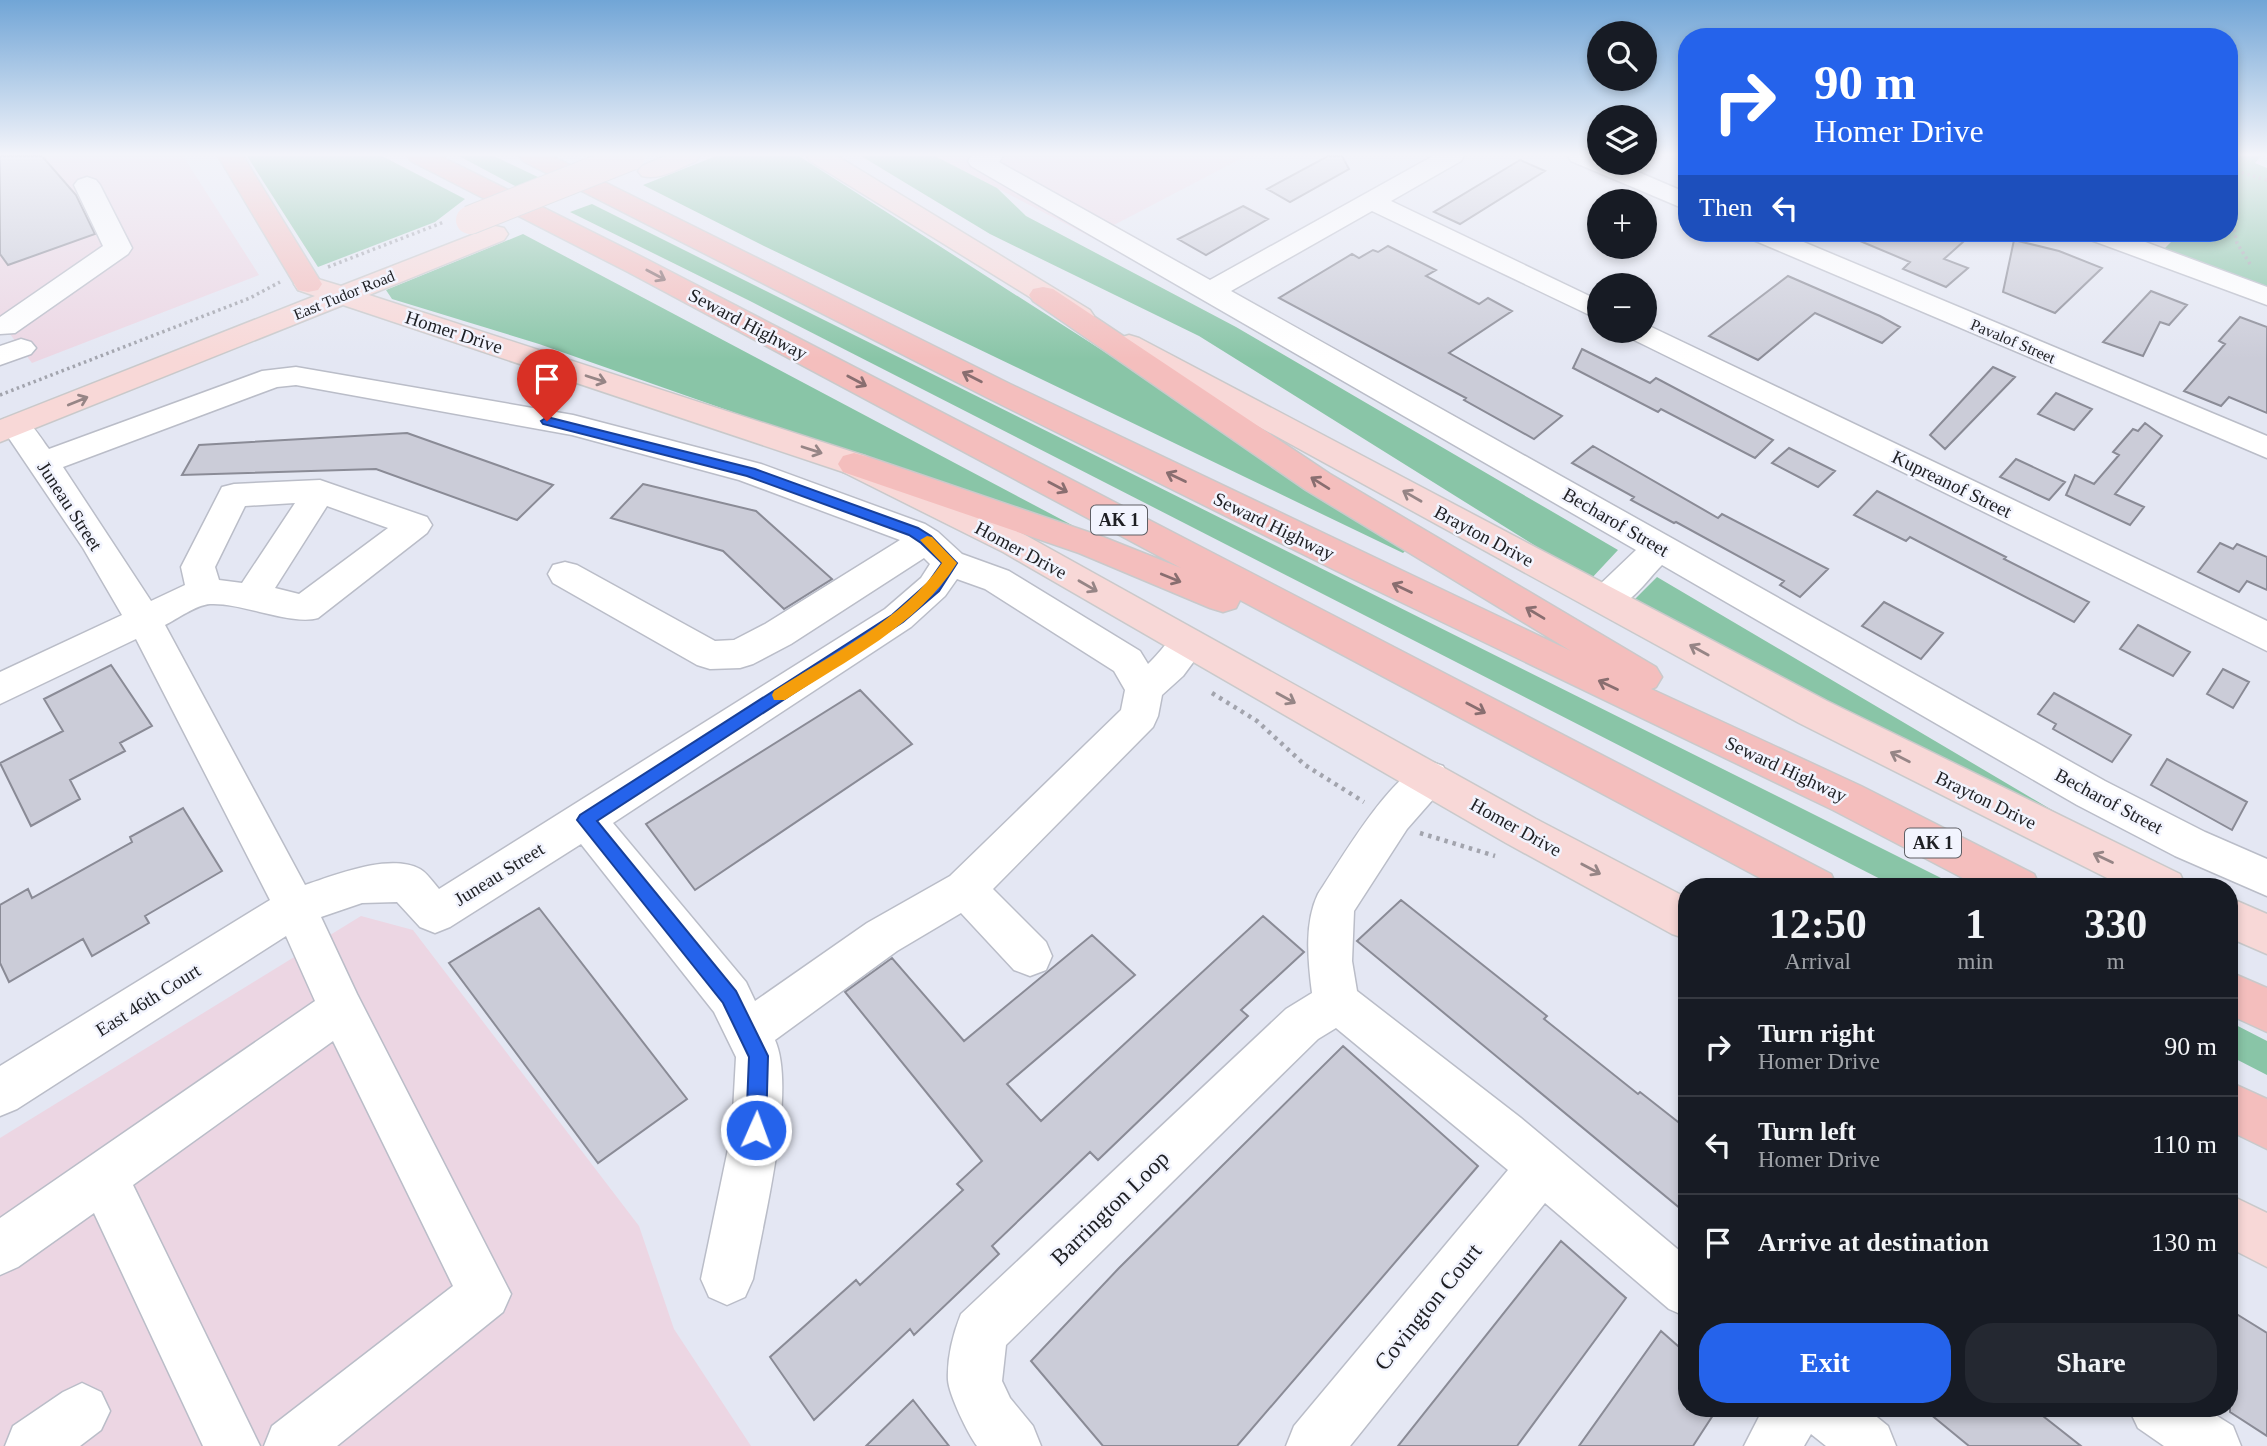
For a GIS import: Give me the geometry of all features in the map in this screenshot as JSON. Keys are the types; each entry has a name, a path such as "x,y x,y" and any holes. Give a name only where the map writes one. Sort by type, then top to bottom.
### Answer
{"highway":[{"path":"271,223 305,280"},
{"name":"Seward Highway","path":"554,223 1799,878"},
{"name":"Seward Highway","path":"668,223 1361,568 1847,798 2002,878"},
{"path":"1043,295 1318,482 1847,798"},
{"path":"854,464 1091,545 1443,691"},
{"path":"2238,997 2267,1011"},
{"path":"2238,1109 2267,1125"}],"main road":[{"name":"East Tudor Road","path":"4,416 305,280 450,223"},
{"name":"East Tudor Road","path":"4,416 345,296 515,223"},
{"name":"Brayton Drive","path":"928,223 1043,295 1166,366 1324,447 1508,550 1607,599 1813,712 2147,878"},
{"name":"Homer Drive","path":"305,280 345,296 854,464 1015,544 1188,645 1678,915"},
{"path":"2238,921 2267,935"},
{"path":"2238,1225 2267,1241"}],"street":[{"path":"8,344 118,248 106,223"},
{"name":"Becharof Street","path":"1091,223 2091,793 2190,844 2267,878"},
{"path":"1211,291 1334,223"},
{"path":"1417,223 1587,306"},
{"name":"Pavalof Street","path":"1781,242 2267,448"},
{"path":"2126,242 2263,284"},
{"name":"Kupreanof Street","path":"1657,341 2267,638"},
{"path":"43,463 273,378 296,376 573,425 750,472 914,532 938,551 997,580 1127,661 1144,689"},
{"name":"Juneau Street","path":"4,416 43,463 145,620 295,907 362,885 407,883 435,914 586,820"},
{"path":"0,689 204,591 251,597 305,609 415,525 320,491 234,495 198,567 204,591"},
{"path":"251,597 320,491"},
{"path":"1607,599 1660,547"},
{"path":"565,574 710,655 740,654 938,551"},
{"path":"727,1279 756,1130 759,1056 730,997 586,820 898,618 933,587 938,551"},
{"path":"748,1034 881,937 965,889 1139,716 1144,689 1170,666 1188,645"},
{"path":"1429,777 1393,817 1333,907 1330,961 1336,1003 1358,1017 1542,1168 1678,1284"},
{"path":"965,889 1030,956"},
{"path":"292,1446 485,1294 341,1009 295,907"},
{"name":"East 46th Court","path":"0,1093 295,907"},
{"name":"Barrington Loop","path":"1013,1446 990,1418 975,1382 980,1333 1302,1024 1336,1003"},
{"path":"0,1249 341,1009"},
{"name":"Covington Court","path":"1314,1446 1542,1168"},
{"path":"103,1177 232,1446"},
{"path":"33,1446 82,1410"},
{"path":"1772,1446 1790,1417"},
{"path":"1834,1417 1868,1446"},
{"path":"2169,1417 2213,1446"}],"path":[{"path":"4,416 305,280 450,223"},
{"path":"2238,241 2242,255 2263,284"}],"shaded area":[{"path":"0,223 226,223 259,275 32,363 0,321"},
{"path":"1065,223 1117,223 1091,237"},
{"path":"361,916 413,930 639,1226 674,1329 751,1446 0,1446 0,1138"}],"green space":[{"path":"290,223 431,223 318,267"},
{"path":"593,223 631,223 1941,878 1878,878"},
{"path":"719,223 904,223 1409,547 1403,553"},
{"path":"973,223 1040,223 1236,327 1618,550 1590,580 1199,336"},
{"path":"2238,223 2267,223 2267,291 2161,252 2171,242 2238,242"},
{"path":"523,234 1085,532 1060,527 539,344 392,299 386,290"},
{"path":"1657,577 2091,833 1631,603"},
{"path":"2238,1026 2267,1041 2267,1075 2238,1060"}],"building":[{"path":"0,223 90,223 95,234 8,265 0,254"},
{"path":"1209,223 1260,223 1206,255 1178,239"},
{"path":"1862,242 1963,242 1944,259 1968,268 1946,287 1903,269 1910,262"},
{"path":"2014,242 2059,251 2102,268 2055,313 2003,292"},
{"path":"1388,246 1436,270 1426,276 1479,304 1488,298 1512,311 1449,353 1562,416 1534,439 1464,400 1466,398 1279,298 1352,254 1359,258"},
{"path":"1788,276 1900,327 1882,343 1815,313 1758,360 1709,336"},
{"path":"2151,291 2187,305 2169,325 2160,322 2143,356 2103,342"},
{"path":"2240,317 2267,327 2267,413 2229,397 2221,406 2184,391 2225,344 2219,341"},
{"path":"1582,349 1650,383 1656,378 1773,440 1755,458 1661,409 1658,412 1573,368"},
{"path":"1993,367 2015,377 1945,449 1930,435"},
{"path":"2056,393 2092,409 2074,430 2038,414"},
{"path":"2145,423 2162,436 2115,494 2144,507 2130,525 2066,495 2075,475 2094,484 2119,455 2113,452 2133,429 2138,431"},
{"path":"407,433 553,485 517,520 376,469 182,475 199,445"},
{"path":"1593,446 1718,518 1722,514 1828,569 1800,597 1780,585 1784,581 1631,500 1634,497 1572,463"},
{"path":"1789,448 1835,471 1818,487 1772,463"},
{"path":"2016,459 2065,482 2049,500 2000,477"},
{"path":"643,484 756,511 832,579 784,609 723,551 611,518"},
{"path":"1877,491 2089,602 2074,622 1910,537 1906,541 1854,515"},
{"path":"2220,543 2233,549 2237,544 2267,557 2267,590 2247,581 2239,592 2198,572"},
{"path":"1884,602 1943,633 1921,659 1862,626"},
{"path":"2138,625 2190,652 2173,676 2120,649"},
{"path":"111,665 152,726 120,743 125,751 70,780 80,799 31,826 0,763 63,731 44,699"},
{"path":"2223,669 2249,682 2233,708 2207,694"},
{"path":"860,690 912,744 695,890 646,824"},
{"path":"2054,693 2131,735 2112,762 2053,729 2056,724 2038,714"},
{"path":"2167,759 2247,802 2232,830 2151,785"},
{"path":"183,808 222,871 145,916 149,923 92,956 83,939 9,982 0,963 0,905 28,889 32,898 132,842 130,837"},
{"path":"1401,900 1547,1016 1544,1019 1638,1094 1640,1092 1678,1122 1678,1207 1357,941"},
{"path":"539,908 687,1099 598,1163 449,963"},
{"path":"1263,916 1304,952 1241,1010 1248,1016 1098,1160 1090,1152 992,1246 999,1254 914,1335 910,1329 814,1420 770,1357 856,1280 860,1285 963,1190 957,1184 982,1161 845,992 892,958 964,1041 1092,935 1135,975 1007,1084 1041,1121"},
{"path":"1343,1046 1478,1166 1237,1446 1103,1446 1031,1361 1119,1268"},
{"path":"1561,1241 1626,1298 1517,1446 1398,1446"},
{"path":"2238,1315 2267,1333 2267,1436 2238,1417"},
{"path":"1661,1331 1678,1346 1678,1417 1712,1417 1693,1446 1579,1446"},
{"path":"913,1400 949,1446 866,1446"},
{"path":"1934,1417 2044,1417 2081,1446 1969,1446"}],"slow traffic":[{"path":"779,695 898,618 933,587 950,563 927,540"}],"route":[{"path":"547,421 573,425 750,472 914,532 950,563 933,587 898,618 586,820 730,997 759,1056 756,1130"}]}
